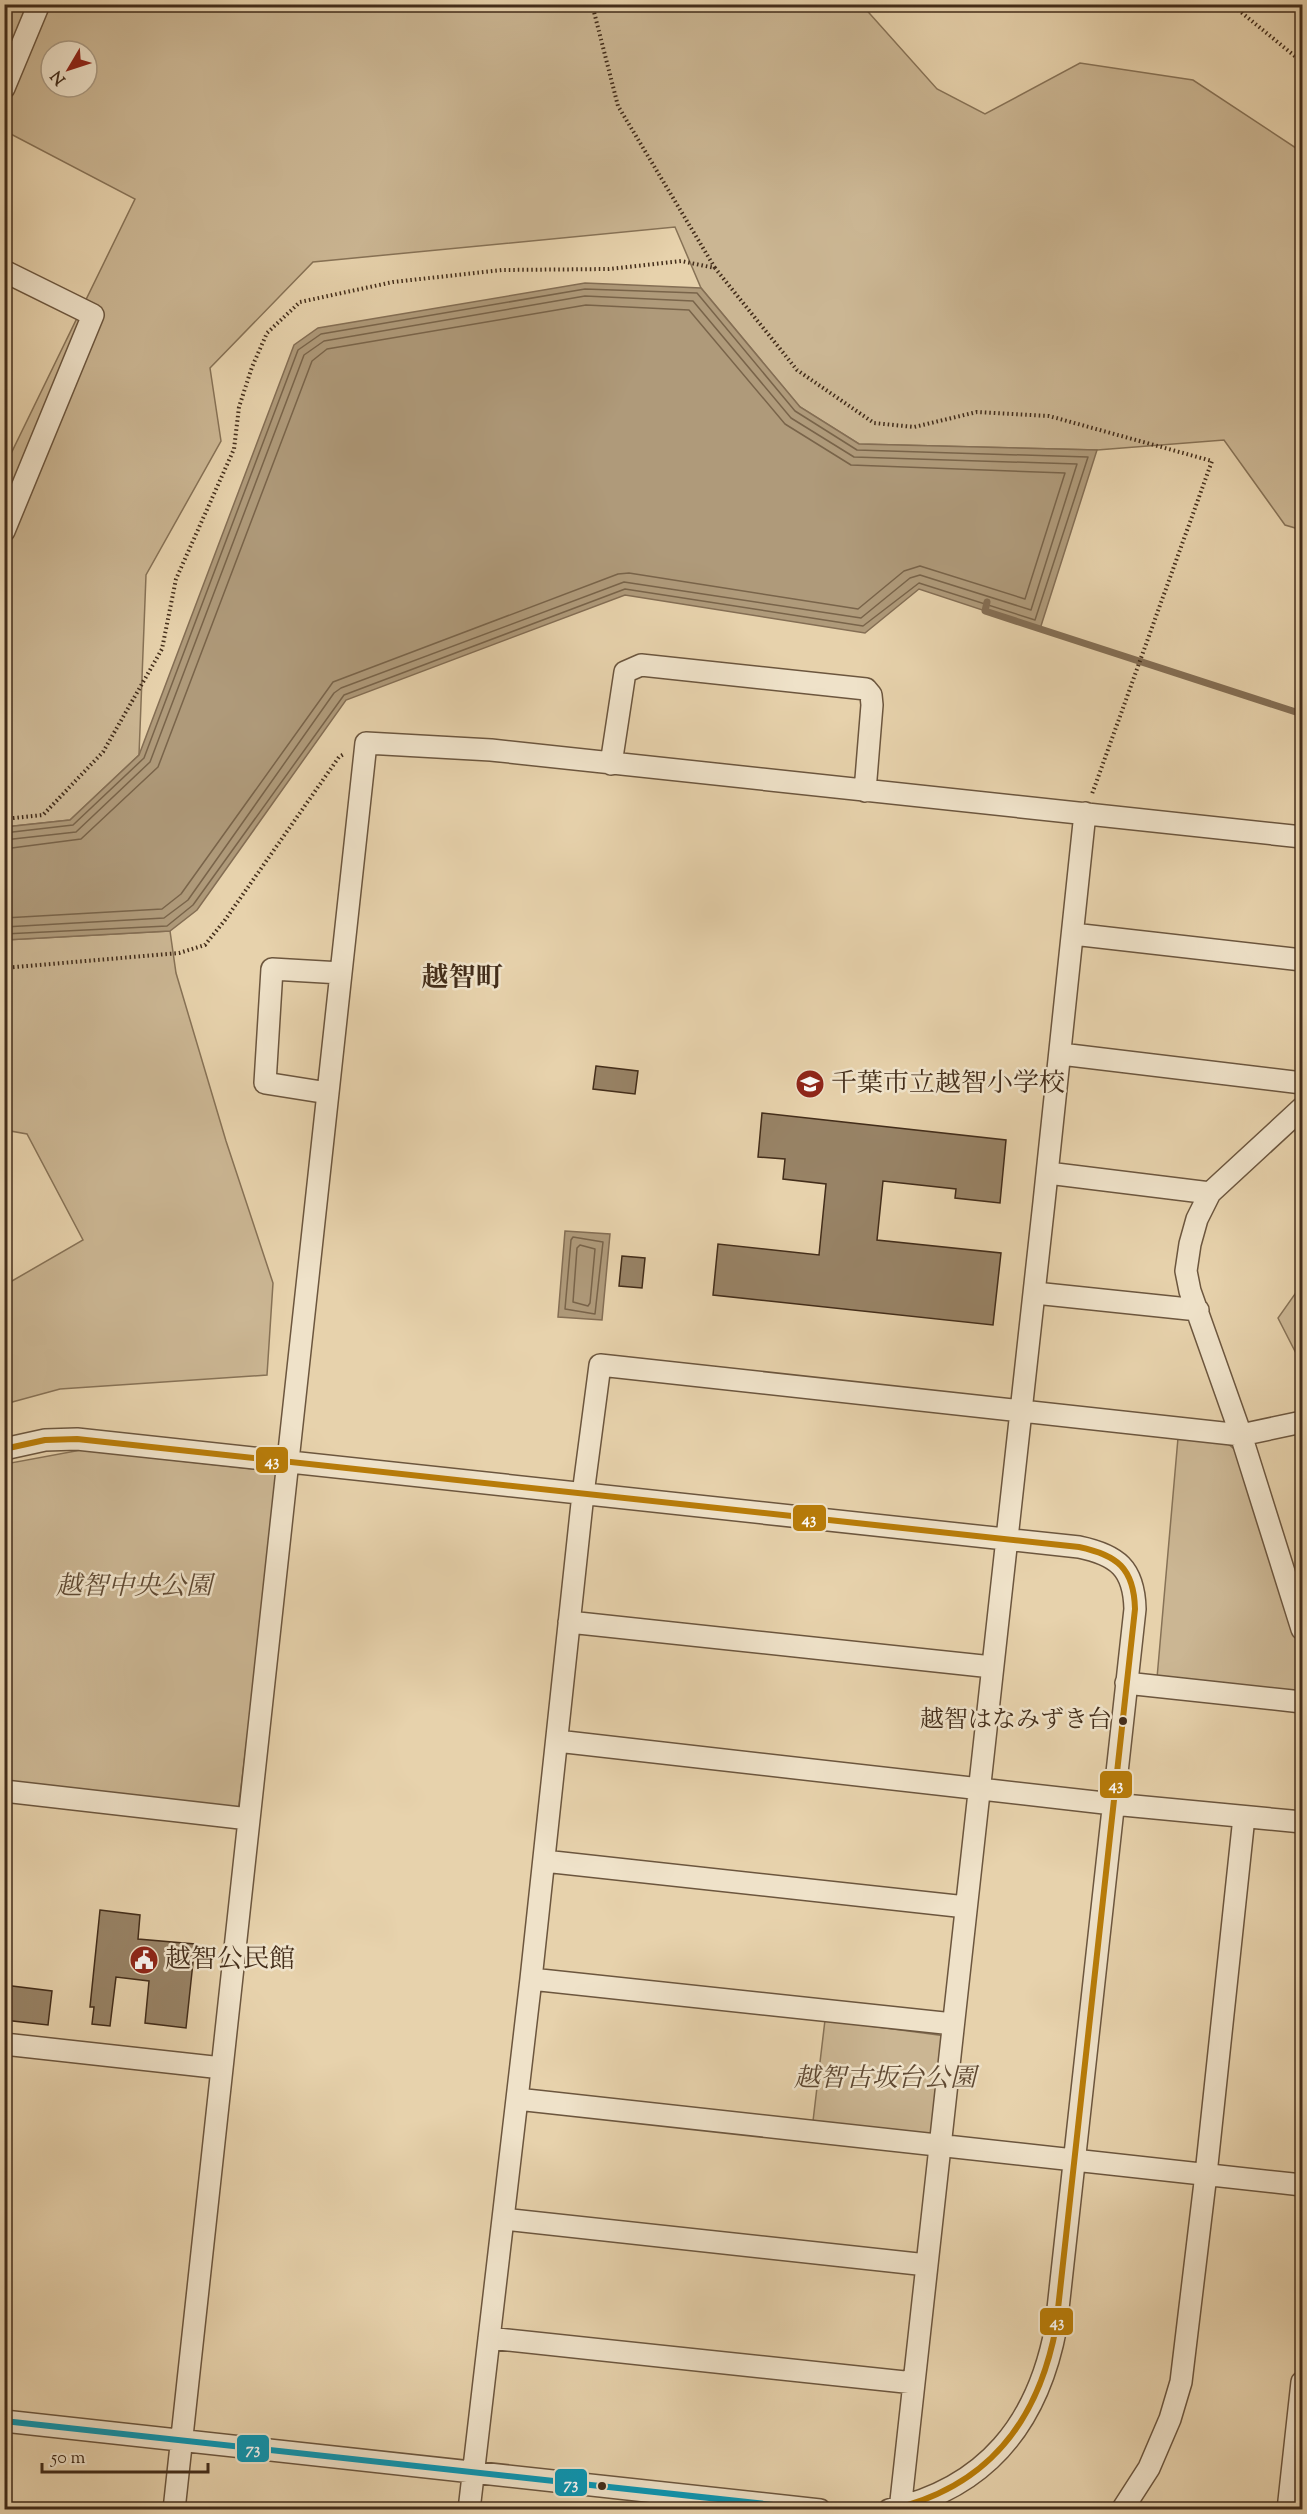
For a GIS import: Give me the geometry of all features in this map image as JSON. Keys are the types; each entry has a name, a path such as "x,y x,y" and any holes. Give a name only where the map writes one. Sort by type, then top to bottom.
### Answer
{"street":[{"path":"4,88 39,4"},
{"path":"4,271 93,315 4,531"},
{"path":"611,764 625,672 641,665 866,689 871,695 872,705 865,791"},
{"path":"174,2510 366,743 490,750 1302,837"},
{"path":"4,1449 45,1440 77,1439 1006,1539 1099,1551 1115,1559 1127,1573 1134,1589 1135,1609 1056,2327 1050,2363 1038,2394 1010,2439 980,2470 943,2492 896,2509 914,2382 939,2145 966,1907 1006,1539 1020,1412 1035,1293 1085,813"},
{"path":"1073,934 1302,960"},
{"path":"328,1093 265,1083 272,969 341,974"},
{"path":"1061,1054 1302,1083"},
{"path":"1302,1108 1210,1193 1197,1219 1186,1271 1190,1291 1241,1435 1302,1629"},
{"path":"1048,1173 1210,1193"},
{"path":"1035,1293 1198,1310"},
{"path":"470,2510 531,1979 583,1494 600,1365 1241,1435 1302,1422"},
{"path":"569,1622 992,1668"},
{"path":"1126,1683 1302,1702"},
{"path":"556,1741 1113,1804 1302,1822"},
{"path":"4,1791 249,1819"},
{"path":"1122,2510 1149,2468 1170,2420 1181,2382 1244,1817"},
{"path":"544,1861 966,1907"},
{"path":"531,1979 953,2024"},
{"path":"5,2045 222,2068"},
{"path":"517,2099 1302,2185"},
{"path":"503,2219 927,2265"},
{"path":"489,2338 914,2382"},
{"path":"1288,2510 1302,2382"},
{"path":"4,2421 820,2510"},
{"path":"1296,2510 1302,2502"}],"path":[{"path":"592,4 618,106 715,268 797,370 874,423 914,427 977,412 1049,416 1212,461 1085,813"},
{"path":"1231,4 1302,62"},
{"path":"4,819 43,815 97,760 121,721 162,649 176,579 234,449 240,407 256,358 267,333 300,302 393,282 502,270 609,269 681,261 715,268"},
{"path":"4,968 179,953 205,945 225,921 339,757 366,743"}],"green space":[{"path":"5,5 862,5 937,89 985,114 1080,63 1193,80 1302,152 1302,530 1285,525 1224,440 1097,450 859,444 800,407 701,288 675,227 313,262 210,368 221,441 146,575 139,755 70,820 5,827 4,468 135,199 5,131"},
{"path":"170,931 176,973 226,1141 273,1283 267,1375 60,1389 5,1404 5,1285 83,1240 27,1134 5,1130 5,940"},
{"path":"1302,1284 1302,1365 1278,1318"},
{"path":"1178,1438 1228,1444 1238,1452 1302,1647 1302,1692 1157,1678"},
{"name":"越智中央公園","path":"81,1450 280,1472 238,1812 5,1784 5,1464"},
{"name":"越智古坂台公園","path":"825,2020 946,2036 936,2135 813,2121"}],"water":[{"path":"585,283 701,288 800,407 859,444 1097,450 1040,629 919,589 865,633 625,595 346,700 197,910 170,931 5,940 5,827 70,820 139,755 294,345 318,328"},
{"path":"565,1231 610,1234 602,1320 558,1317"}],"building":[{"path":"596,1066 638,1071 635,1094 593,1089"},
{"path":"762,1113 1006,1140 1000,1203 955,1198 956,1189 883,1181 877,1240 1001,1253 993,1325 713,1295 718,1244 819,1255 826,1184 783,1179 785,1159 758,1157"},
{"path":"622,1256 645,1258 642,1288 619,1286"},
{"name":"越智公民館","path":"100,1910 140,1915 138,1939 195,1944 186,2028 145,2023 149,1981 116,1977 110,2026 92,2024 94,2007 90,2007"},
{"path":"4,1985 52,1991 48,2025 4,2020"}],"waterway":[{"path":"987,602 985,611 1302,714"}],"transit line":[{"name":"43","path":"4,1449 45,1440 77,1439 1079,1547 1104,1554 1113,1559 1127,1573 1134,1595 1135,1609 1056,2327 1048,2362 1036,2393 1021,2421 1002,2446 980,2468 954,2486 924,2500 889,2510"},
{"name":"73","path":"4,2421 820,2510"}],"place":[{"name":"千葉市立越智小学校","path":"810,1084"},
{"name":"越智はなみずき台","path":"1123,1721"},
{"name":"越智公民館","path":"144,1960"}],"district":[{"name":"越智町","path":"462,979"}]}
